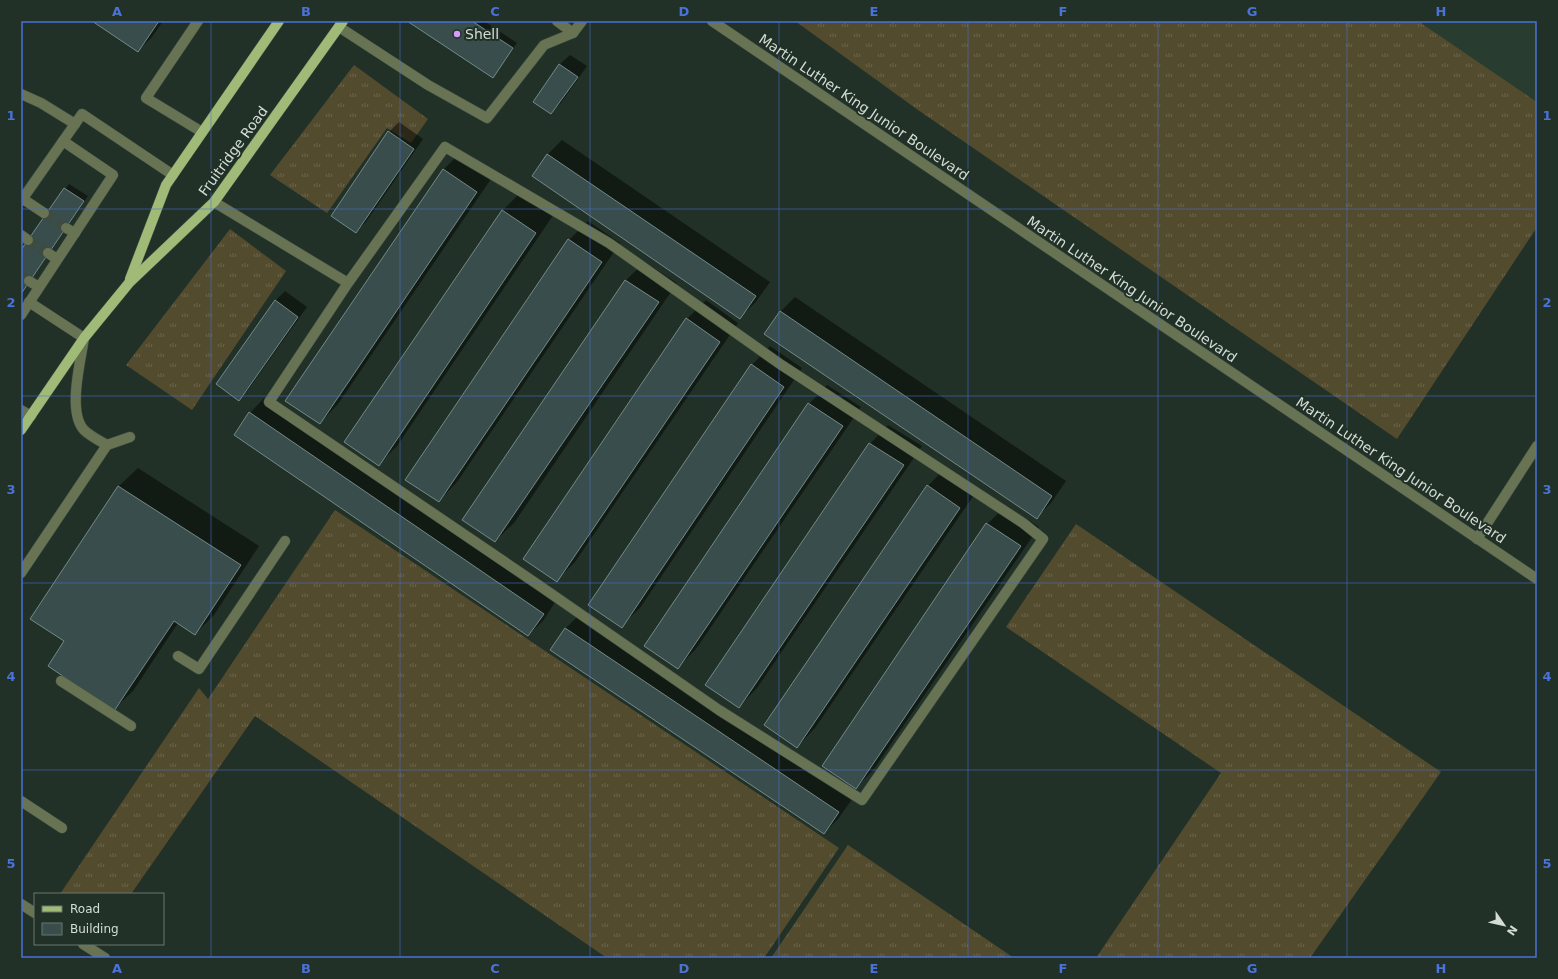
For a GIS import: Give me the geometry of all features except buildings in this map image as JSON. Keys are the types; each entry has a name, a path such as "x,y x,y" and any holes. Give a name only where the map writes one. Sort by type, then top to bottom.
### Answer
{"main road":[{"name":"Fruitridge Road","path":"129,283 166,185 279,21"},
{"name":"Fruitridge Road","path":"21,430 84,338 129,283 214,202 341,24"}],"street":[{"path":"198,21 146,98 202,132"},
{"path":"556,21 573,33"},
{"path":"341,24 428,85 487,118 544,45 573,33 582,21"},
{"name":"Martin Luther King Junior Boulevard","path":"712,21 1537,579"},
{"path":"21,94 41,103 75,124"},
{"path":"44,213 22,200 82,114 173,175"},
{"path":"21,315 57,259 71,231 113,175 63,141"},
{"path":"445,147 610,243 780,364 1023,523 1043,539 862,800 718,710 540,586 269,402 348,283 445,147"},
{"path":"214,202 348,283"},
{"path":"48,253 57,259"},
{"path":"29,281 40,287"},
{"path":"30,302 84,338 78,380 76,406 77,418 84,430 107,446"},
{"path":"21,410 31,416"},
{"path":"21,573 107,446 130,437"},
{"path":"1477,539 1537,446"},
{"path":"178,656 198,669 285,540"},
{"path":"61,681 131,726"},
{"path":"21,800 62,828"},
{"path":"21,904 34,912"},
{"path":"85,958 87,947 105,958"}],"shaded area":[{"path":"1418,21 1537,21 1537,102"}],"green space":[{"path":"795,21 1418,21 1537,102 1537,227 1397,439 918,110"},
{"path":"354,65 428,119 411,143 387,128 327,213 270,175"},
{"path":"230,229 286,271 192,410 126,365"},
{"path":"335,510 839,848 764,958 607,958 255,716 132,893 61,893 199,688 208,699"},
{"path":"1076,524 1441,772 1310,958 1096,958 1221,773 1006,627"},
{"path":"848,845 1014,958 771,958"}],"tunnel":[{"path":"44,213 66,228"},
{"path":"28,240 48,253"},
{"path":"21,275 29,281"}],"place":[{"name":"Shell","path":"457,34"}]}
